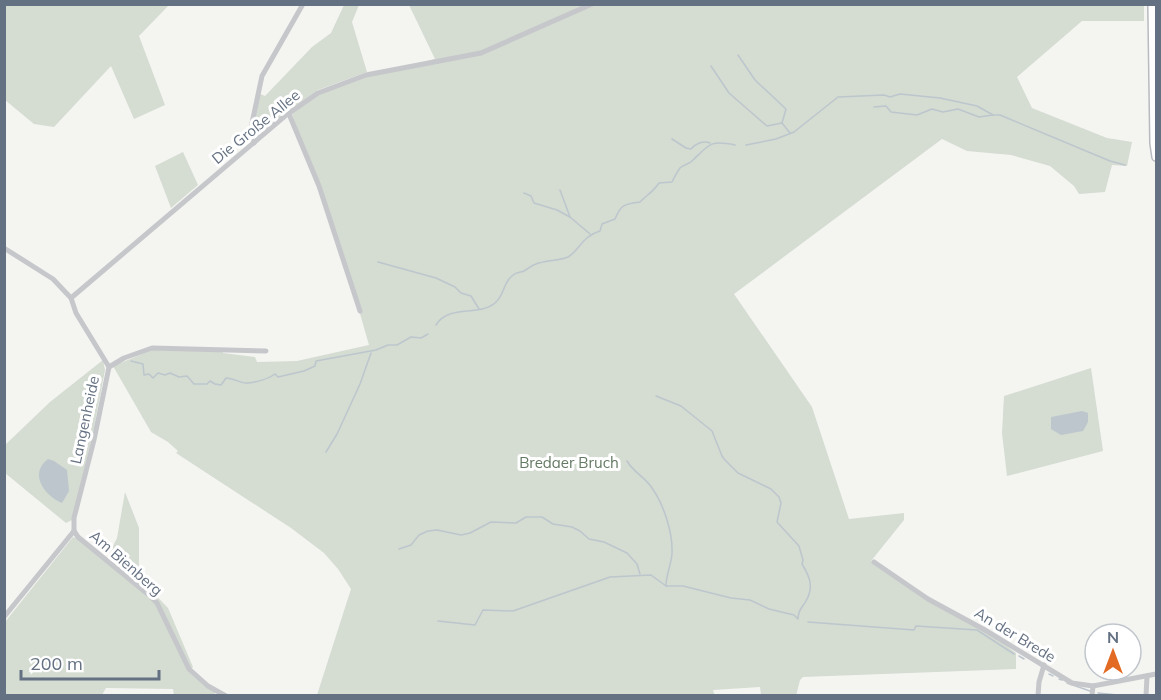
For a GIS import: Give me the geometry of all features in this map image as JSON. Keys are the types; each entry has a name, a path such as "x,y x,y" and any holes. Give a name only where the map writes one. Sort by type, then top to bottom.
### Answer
{"main road":[{"path":"1152,4 1156,157"}],"street":[{"path":"254,143 252,123 262,76 303,4"},
{"name":"Die Große Allee","path":"71,298 254,143 318,93 366,75 481,53 592,4"},
{"path":"289,114 319,186 360,311"},
{"name":"Langenheide","path":"4,248 53,279 71,298 76,313 109,367 94,440 74,518 74,531"},
{"path":"109,367 124,358 152,348 266,351"},
{"path":"4,617 74,531"},
{"name":"Am Bienberg","path":"74,531 78,537 150,595 157,603 189,669 208,686 226,696"},
{"name":"An der Brede","path":"874,562 944,608 1072,683 1093,686 1156,674"},
{"path":"1038,696 1044,665"},
{"path":"1146,696 1147,676"},
{"path":"1092,696 1093,686"}],"green space":[{"path":"4,5 169,5 139,36 165,105 134,119 111,66 54,127 34,124 5,100"},
{"path":"344,5 359,5 352,22 367,72 318,90 255,138 253,137 258,93 265,96 312,47 331,33"},
{"name":"Bredaer Bruch","path":"409,5 1144,5 1144,21 1082,21 1017,77 1032,108 1107,138 1132,142 1127,166 1112,165 1105,192 1079,194 1074,186 1050,166 1011,155 967,151 942,139 734,294 812,407 849,519 904,513 904,520 871,561 1003,643 1016,653 1016,669 803,677 796,696 761,695 760,687 713,690 715,696 317,695 351,589 324,553 291,528 176,453 178,451 168,442 151,432 113,366 152,350 222,351 255,357 257,362 297,361 369,345 342,251 292,114 319,94 366,77 435,59"},
{"path":"183,152 198,185 171,208 155,166"},
{"path":"103,360 105,370 92,438 72,520 66,523 5,473 4,446 50,402"},
{"path":"1091,368 1103,451 1007,476 1002,433 1004,396"},
{"path":"125,492 139,528 139,578 168,608 193,667 189,672 215,691 215,694 174,695 173,689 106,688 102,695 5,696 5,622 73,537 125,578 132,576 108,556 117,538"}],"shaded area":[{"path":"1082,411 1088,413 1088,422 1083,431 1061,435 1051,429 1051,417"},
{"path":"48,459 67,470 69,491 62,503 45,490 39,478 39,471"}],"waterway":[{"path":"738,55 755,80 786,109 782,123 790,133"},
{"path":"711,66 729,93 767,126 782,123"},
{"path":"746,145 776,139 794,132 838,97 884,95 890,97 900,94 940,98 977,106 993,115 1000,115 1110,161 1125,165"},
{"path":"874,107 886,106 891,112 917,115 932,109 943,112 958,109 979,117 993,115"},
{"path":"672,139 691,149 699,143 710,143"},
{"path":"436,325 448,315 488,307 495,303 509,279 515,274 533,265 568,257 589,236 600,231 602,224 615,219 619,210 627,204 640,202 659,183 672,182 680,168 691,162 710,145 715,143 735,145"},
{"path":"560,190 570,217"},
{"path":"524,193 531,196 534,203 557,210 570,217 590,234"},
{"path":"378,262 436,278 455,287 461,293 471,296 479,309"},
{"path":"131,361 143,364 144,375 149,374 153,378 158,373 165,375 170,373 179,377 187,376 194,384 207,384 210,381 221,385 226,378 250,383 275,374 278,377 304,371 315,366 316,361 397,345 411,337 421,338 428,334"},
{"path":"326,452 360,384 371,353"},
{"path":"438,621 475,625 483,610 513,611 610,577 651,575 666,586 683,586 731,598 750,600 769,609 794,615 798,619 799,611 810,591 810,582 802,564 799,546 777,522 781,503 779,497 771,489 738,473 722,456 712,431 681,406 656,396"},
{"path":"627,461 652,488 667,520 672,554 666,586"},
{"path":"399,549 411,545 419,535 428,531 437,530 461,535 491,522 516,523 526,517 542,517 553,524 572,527 589,539 604,542 627,553 637,564 640,574"},
{"path":"808,622 914,630 916,626 977,630 1014,654"},
{"path":"1019,656 1024,659"},
{"path":"1049,674 1053,676"},
{"path":"1067,683 1090,691"},
{"path":"1098,693 1127,696"}]}
